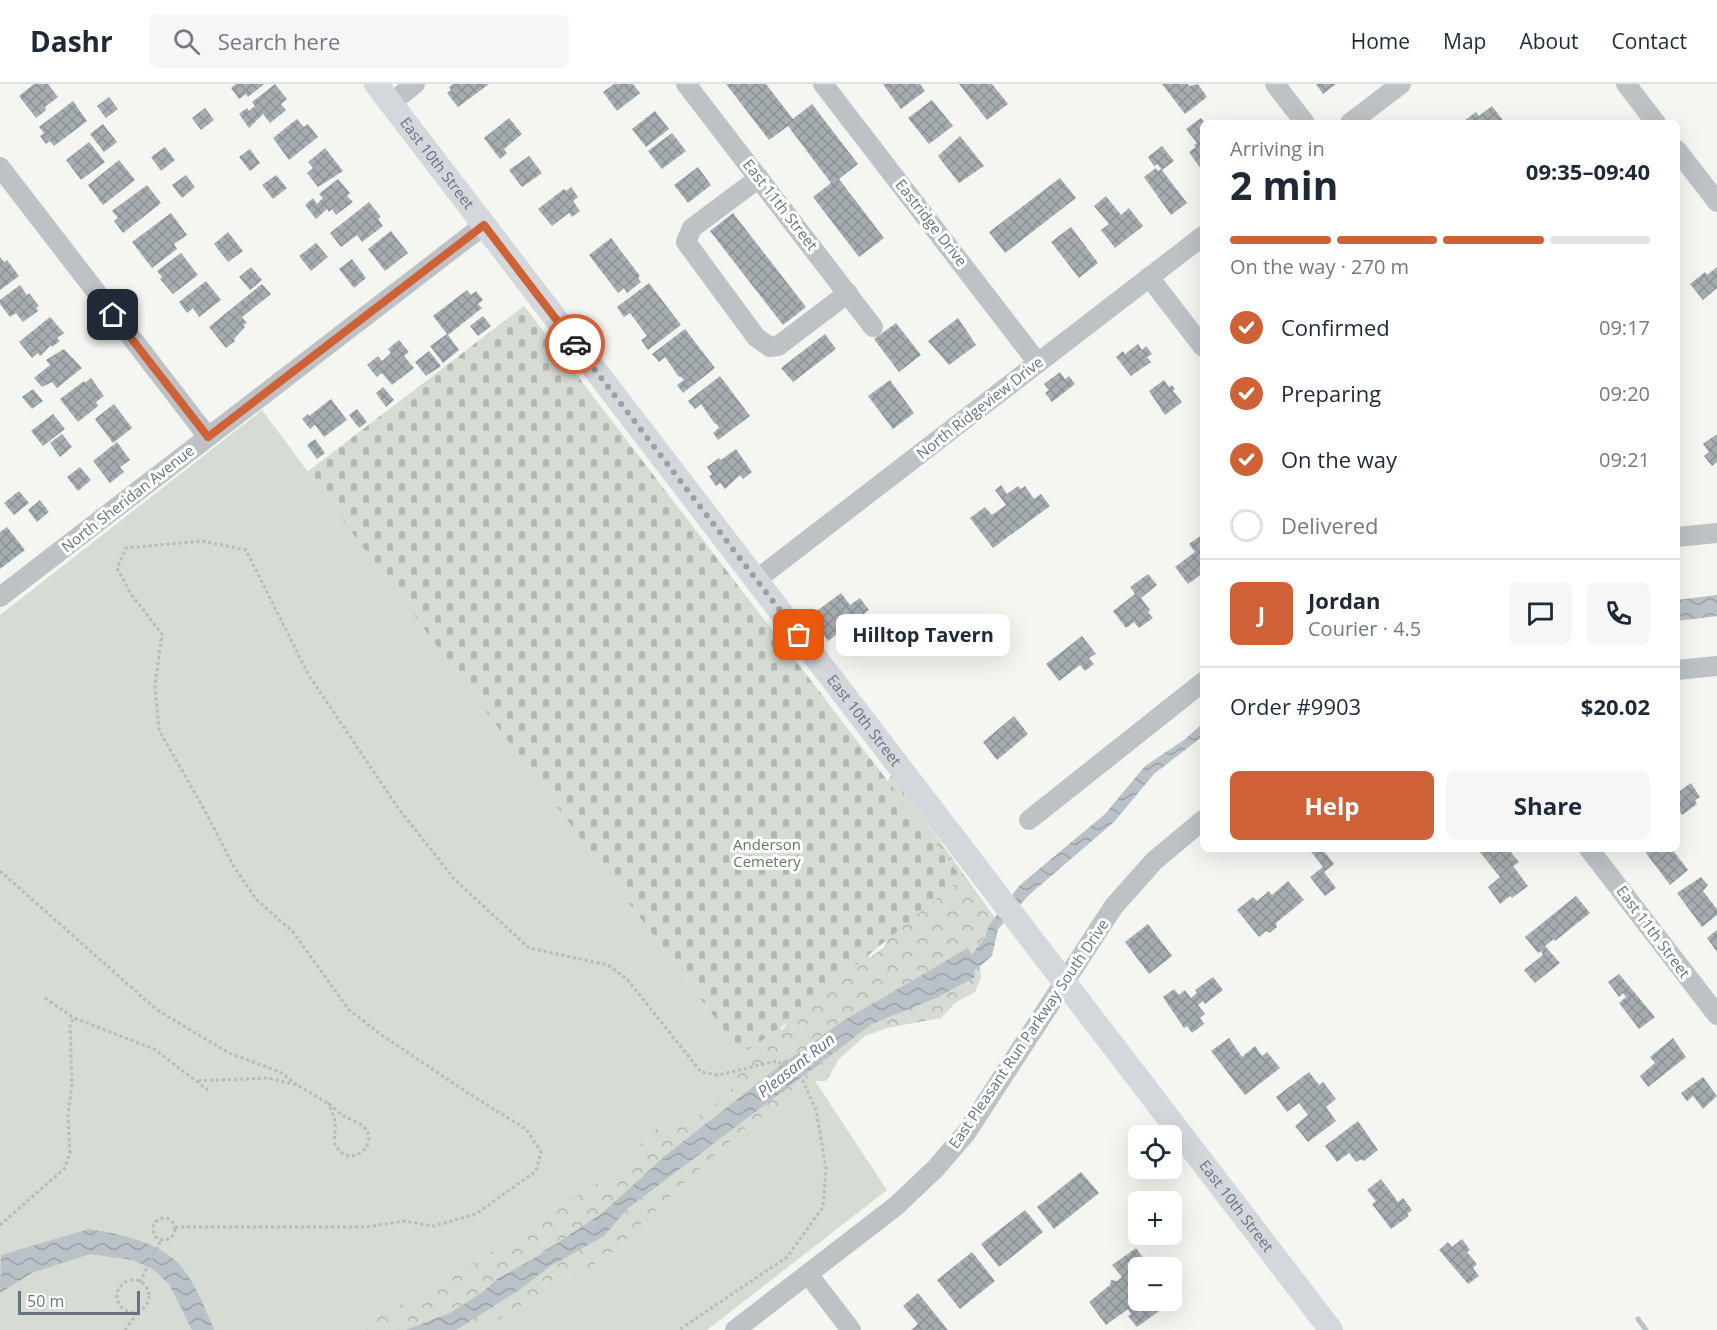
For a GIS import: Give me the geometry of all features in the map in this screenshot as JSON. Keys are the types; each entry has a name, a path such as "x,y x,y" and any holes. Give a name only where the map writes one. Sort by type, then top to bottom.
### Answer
{"main road":[{"name":"East 10th Street","path":"384,93 1331,1330"}],"street":[{"path":"384,93 415,84"},
{"name":"East 11th Street","path":"686,84 873,327"},
{"name":"Eastridge Drive","path":"823,84 1038,363"},
{"path":"1275,84 1303,120"},
{"path":"1354,120 1401,84"},
{"path":"1626,84 1654,120"},
{"path":"1680,154 1717,202"},
{"path":"0,167 208,437"},
{"path":"759,178 692,228 686,242 756,337 770,347 778,346 848,293"},
{"name":"North Sheridan Avenue","path":"0,597 484,225"},
{"name":"North Ridgeview Drive","path":"756,580 1200,238"},
{"path":"1149,277 1200,343"},
{"path":"1680,537 1717,533"},
{"path":"1680,670 1717,666"},
{"path":"1029,820 1200,684"},
{"name":"East Pleasant Run Parkway South Drive","path":"735,1330 897,1206 936,1168 966,1132 1065,983 1099,927 1124,894 1165,851 1200,822"},
{"name":"East 11th Street","path":"1592,852 1717,1015"},
{"path":"808,1274 851,1330"}],"path":[{"path":"175,1227 366,1227 404,1221 434,1226 476,1215 536,1171 541,1152 526,1129 383,1036 349,1010 293,932 257,900 234,867 159,730 155,686 162,634 131,594 117,568 126,548 203,541 246,550 308,674 398,807 456,881 529,948 608,965 627,979 701,1072 718,1075 777,1061 802,1079 816,1110 826,1168 823,1207 787,1257 679,1330"},
{"path":"0,871 157,1010 229,1053 280,1072 329,1104 344,1116 364,1127 368,1132 368,1144 361,1154 344,1155 336,1147 335,1122 329,1104"},
{"path":"45,998 74,1018 154,1049 208,1090"},
{"path":"0,1225 58,1175 68,1162 70,1153 68,1116 72,1084 70,1024 74,1018"},
{"path":"196,1081 268,1078 297,1085"},
{"path":"165,1218 172,1221 175,1227 172,1238 161,1240 153,1232 155,1222 165,1218"},
{"path":"140,1282 161,1240"},
{"path":"125,1330 138,1311 147,1304 148,1299 147,1289 140,1282 135,1280 125,1282 117,1295 119,1305 133,1312 138,1311"}],"green space":[{"name":"Anderson Cemetery","path":"524,306 962,878 780,1028 742,1054 307,472"},
{"path":"262,410 742,1054 780,1028 887,1190 707,1330 0,1330 0,615"},
{"path":"892,774 995,918 989,925 985,937 967,959 907,990 614,1211 561,1246 523,1264 450,1317 436,1319 406,1330 353,1330 374,1317 418,1297 481,1259 617,1170 661,1123 675,1127 693,1119 730,1094 739,1057 758,1054 785,1027 789,1016 851,952 871,957 884,947 899,906 884,789"},
{"path":"980,966 981,977 975,992 955,1003 941,1018 887,1028 865,1036 839,1059 826,1081 807,1081 796,1086 774,1109 742,1131 692,1175 614,1251 574,1277 529,1300 481,1330 444,1330 572,1255 633,1201 827,1046 971,974"}],"water":[{"path":"1717,595 1717,616 1680,621 1680,600"},
{"name":"Pleasant Run","path":"1200,726 1200,738 1154,774 1114,822 1029,895 998,929 992,956 974,971 975,977 936,998 872,1024 628,1208 604,1236 549,1267 522,1288 456,1330 406,1330 452,1312 484,1291 497,1279 533,1259 601,1214 666,1155 777,1068 843,1021 968,948 971,955 985,937 989,925 1020,885 1105,814 1145,766 1184,740"},
{"path":"89,1229 146,1243 176,1261 193,1284 214,1330 192,1330 169,1284 154,1270 133,1260 90,1254 32,1273 0,1293 1,1255"}],"building":[{"path":"34,84 48,84 58,97 36,118 19,96"},
{"path":"236,84 264,84 248,97 246,94 239,99 231,88"},
{"path":"275,84 287,99 281,104 286,110 270,123 263,114 249,128 239,114 255,106 252,102"},
{"path":"453,84 489,84 458,107 447,93"},
{"path":"614,84 633,84 640,93 617,111 603,92"},
{"path":"726,84 766,84 793,119 812,104 858,164 839,179 884,238 859,257 813,197 831,183 788,126 769,140"},
{"path":"883,84 920,84 925,91 901,109"},
{"path":"959,84 992,84 1008,104 987,120"},
{"path":"1162,84 1188,84 1189,86 1198,84 1207,97 1185,114"},
{"path":"1316,84 1336,84 1323,94"},
{"path":"109,97 118,109 106,118 97,106"},
{"path":"932,100 953,126 929,144 908,118"},
{"path":"73,101 87,121 54,146 50,141 46,144 40,136 44,133 39,127"},
{"path":"1492,106 1503,120 1465,120 1476,112 1479,116"},
{"path":"205,108 214,120 201,130 192,118"},
{"path":"655,111 669,129 646,147 632,129"},
{"path":"509,118 522,134 504,149 507,153 500,159 484,138"},
{"path":"1201,118 1203,120 1200,120 1200,168 1189,152 1196,147 1194,145 1197,143 1186,129"},
{"path":"297,119 304,127 308,124 318,137 289,160 273,138"},
{"path":"103,124 117,142 104,152 90,134"},
{"path":"672,133 686,151 662,169 648,151"},
{"path":"960,136 984,166 959,183 938,156"},
{"path":"89,142 105,162 81,180 66,160"},
{"path":"1162,146 1174,161 1162,170 1157,164 1154,166 1148,157"},
{"path":"165,147 175,160 161,171 151,157"},
{"path":"325,148 343,171 318,187 307,173 313,168 308,162"},
{"path":"250,149 260,163 250,171 239,157"},
{"path":"529,156 542,173 522,187 509,170"},
{"path":"119,160 135,180 103,205 88,185"},
{"path":"698,167 711,185 688,203 674,185"},
{"path":"1156,168 1158,171 1161,169 1187,203 1171,215 1144,177"},
{"path":"186,175 195,187 182,198 172,185"},
{"path":"276,175 287,188 273,199 262,185"},
{"path":"1060,178 1076,198 1005,253 989,232"},
{"path":"338,179 350,193 347,196 353,202 336,215 332,209 329,212 327,209 316,219 305,205 313,198 317,204 323,198 319,194"},
{"path":"147,185 161,203 123,233 114,221 118,218 112,211"},
{"path":"571,187 578,197 573,201 580,211 572,217 569,213 552,226 538,209 564,189 566,191"},
{"path":"1106,196 1121,215 1129,208 1143,226 1115,248 1101,230 1109,224 1094,206"},
{"path":"369,202 381,217 378,219 383,226 362,242 357,235 341,247 330,233"},
{"path":"171,213 187,235 174,244 177,249 152,268 132,242"},
{"path":"733,213 806,307 783,325 710,231"},
{"path":"1071,227 1098,263 1079,278 1051,242"},
{"path":"391,231 408,253 385,271 368,249"},
{"path":"228,232 243,251 228,262 214,244"},
{"path":"611,238 640,276 638,278 641,282 627,293 624,288 618,293 589,255"},
{"path":"316,243 328,257 311,271 299,256"},
{"path":"181,253 198,275 173,294 160,279 162,277 157,271"},
{"path":"0,257 4,262 7,260 19,276 0,290"},
{"path":"352,259 366,278 354,288 339,269"},
{"path":"251,267 262,280 250,290 239,277"},
{"path":"1717,267 1717,288 1703,300 1690,284 1705,272 1707,275"},
{"path":"206,281 221,300 199,317 193,308 187,313 179,302"},
{"path":"649,283 681,325 648,350 641,340 647,336 630,313 624,317 617,307"},
{"path":"262,284 271,294 242,317 247,323 243,325 245,327 234,339 235,341 226,348 209,327"},
{"path":"20,285 39,306 36,308 38,311 23,322 16,313 10,317 0,304 0,300"},
{"path":"467,290 471,295 476,291 483,300 478,304 482,308 448,335 459,350 443,363 430,346 447,334 433,316"},
{"path":"483,316 491,326 478,336 470,326"},
{"path":"50,317 64,333 57,338 60,341 52,347 51,345 40,356 38,353 32,358 19,342"},
{"path":"958,318 976,345 949,365 928,341"},
{"path":"896,323 921,355 899,372 874,339"},
{"path":"685,329 715,368 683,393 677,385 684,380 679,377 665,357 659,362 652,354"},
{"path":"825,334 836,349 793,382 781,368"},
{"path":"399,340 409,352 404,356 414,368 392,385 382,373 377,377 367,365 378,356 382,361 391,353 388,349"},
{"path":"1138,344 1142,350 1146,346 1152,354 1147,357 1151,362 1131,376 1116,357 1123,351 1125,354"},
{"path":"64,349 82,368 57,388 52,382 42,387 34,378 50,365 46,360"},
{"path":"429,351 441,366 426,376 415,362"},
{"path":"1060,372 1065,379 1069,376 1075,384 1052,402 1045,393 1049,390 1044,384"},
{"path":"720,376 750,416 718,440 713,433 719,428 716,423 701,404 695,409 688,401"},
{"path":"91,378 104,396 96,402 98,406 78,422 60,399"},
{"path":"890,380 914,413 893,429 868,396"},
{"path":"1164,380 1169,387 1172,385 1175,389 1173,391 1182,402 1165,415 1149,391"},
{"path":"383,387 394,400 386,407 376,393"},
{"path":"33,389 43,401 32,409 22,397"},
{"path":"331,399 347,420 324,437 315,425 310,429 302,419"},
{"path":"114,404 132,428 113,443 95,419"},
{"path":"357,409 367,422 359,428 349,415"},
{"path":"53,414 65,429 43,446 31,431"},
{"path":"62,434 72,447 60,457 50,443"},
{"path":"1717,434 1717,462 1712,466 1704,456 1709,452 1703,444"},
{"path":"315,439 325,453 317,459 307,445"},
{"path":"117,442 130,460 120,467 124,472 110,483 93,461"},
{"path":"736,449 752,472 743,479 740,475 725,489 720,483 716,486 709,476 712,474 707,467"},
{"path":"80,467 91,480 78,491 67,477"},
{"path":"1001,485 1007,494 1018,486 1021,489 1025,486 1034,499 1041,494 1050,506 993,548 970,518 985,507 992,515 1006,505 995,490"},
{"path":"19,491 29,503 14,515 4,503"},
{"path":"40,500 49,512 37,522 28,510"},
{"path":"7,527 25,550 0,569 0,532"},
{"path":"1200,536 1200,575 1188,584 1175,567 1195,552 1189,544"},
{"path":"1148,574 1157,585 1141,598 1153,618 1139,628 1134,622 1126,628 1113,611 1135,594 1130,587"},
{"path":"841,593 850,605 860,598 869,610 828,641 810,616"},
{"path":"1082,636 1096,654 1089,658 1094,664 1085,671 1080,665 1059,681 1046,664"},
{"path":"1014,716 1028,734 997,760 983,742"},
{"path":"1691,783 1700,797 1695,800 1697,804 1682,815 1680,812 1680,791"},
{"path":"1311,852 1325,852 1334,864 1324,872 1336,888 1325,896 1310,877 1323,867"},
{"path":"1480,852 1511,852 1519,862 1513,866 1528,886 1500,904 1488,887 1500,877"},
{"path":"1674,852 1688,870 1670,885 1646,853"},
{"path":"1701,877 1708,885 1703,891 1717,909 1717,915 1702,927 1677,893"},
{"path":"1288,881 1304,900 1276,923 1277,927 1270,933 1266,931 1259,937 1237,910 1253,897 1257,901 1269,891 1272,895"},
{"path":"1576,896 1590,913 1555,941 1554,939 1545,946 1560,963 1535,983 1524,970 1543,955 1541,951 1538,953 1525,937"},
{"path":"1148,924 1172,956 1149,974 1125,942"},
{"path":"1717,930 1717,952 1707,938"},
{"path":"1619,974 1655,1017 1639,1029 1619,1003 1626,997 1623,993 1619,997 1608,982"},
{"path":"1213,977 1223,990 1205,1004 1203,1001 1198,1005 1205,1014 1200,1018 1204,1024 1192,1033 1187,1026 1184,1028 1163,997 1174,989 1179,995 1185,990 1191,998 1197,993 1195,990"},
{"path":"1229,1038 1242,1057 1255,1046 1262,1056 1267,1052 1280,1068 1245,1095 1211,1051"},
{"path":"1673,1038 1686,1057 1648,1087 1640,1076 1655,1063 1650,1057"},
{"path":"1309,1072 1319,1085 1323,1082 1336,1099 1326,1107 1336,1121 1308,1142 1295,1126 1308,1115 1299,1103 1287,1112 1276,1097"},
{"path":"1703,1077 1717,1096 1703,1109 1693,1096 1687,1101 1681,1093"},
{"path":"1358,1121 1378,1150 1364,1161 1362,1159 1356,1162 1349,1153 1337,1162 1325,1146"},
{"path":"1081,1172 1099,1193 1054,1229 1037,1207"},
{"path":"1381,1179 1398,1202 1403,1198 1412,1210 1407,1214 1409,1216 1391,1229 1372,1204 1376,1201 1367,1190"},
{"path":"1025,1210 1043,1232 999,1267 981,1244"},
{"path":"1462,1239 1470,1250 1467,1252 1477,1264 1473,1268 1479,1276 1468,1284 1439,1250 1448,1242 1452,1247"},
{"path":"1136,1248 1143,1257 1128,1257 1128,1309 1106,1325 1089,1302 1110,1285 1111,1280 1117,1281 1122,1277 1112,1265"},
{"path":"972,1252 995,1281 960,1309 937,1280"},
{"path":"918,1293 948,1330 911,1330 918,1324 903,1306"},
{"path":"1129,1311 1159,1311 1137,1327 1128,1316 1131,1314"}],"waterway":[{"path":"1638,1319 1646,1330"}],"way so far":[{"path":"575,344 799,635"}],"place":[{"name":"Hilltop Tavern","path":"799,635"}],"route":[{"path":"113,315 208,437 484,225 575,344"}]}
